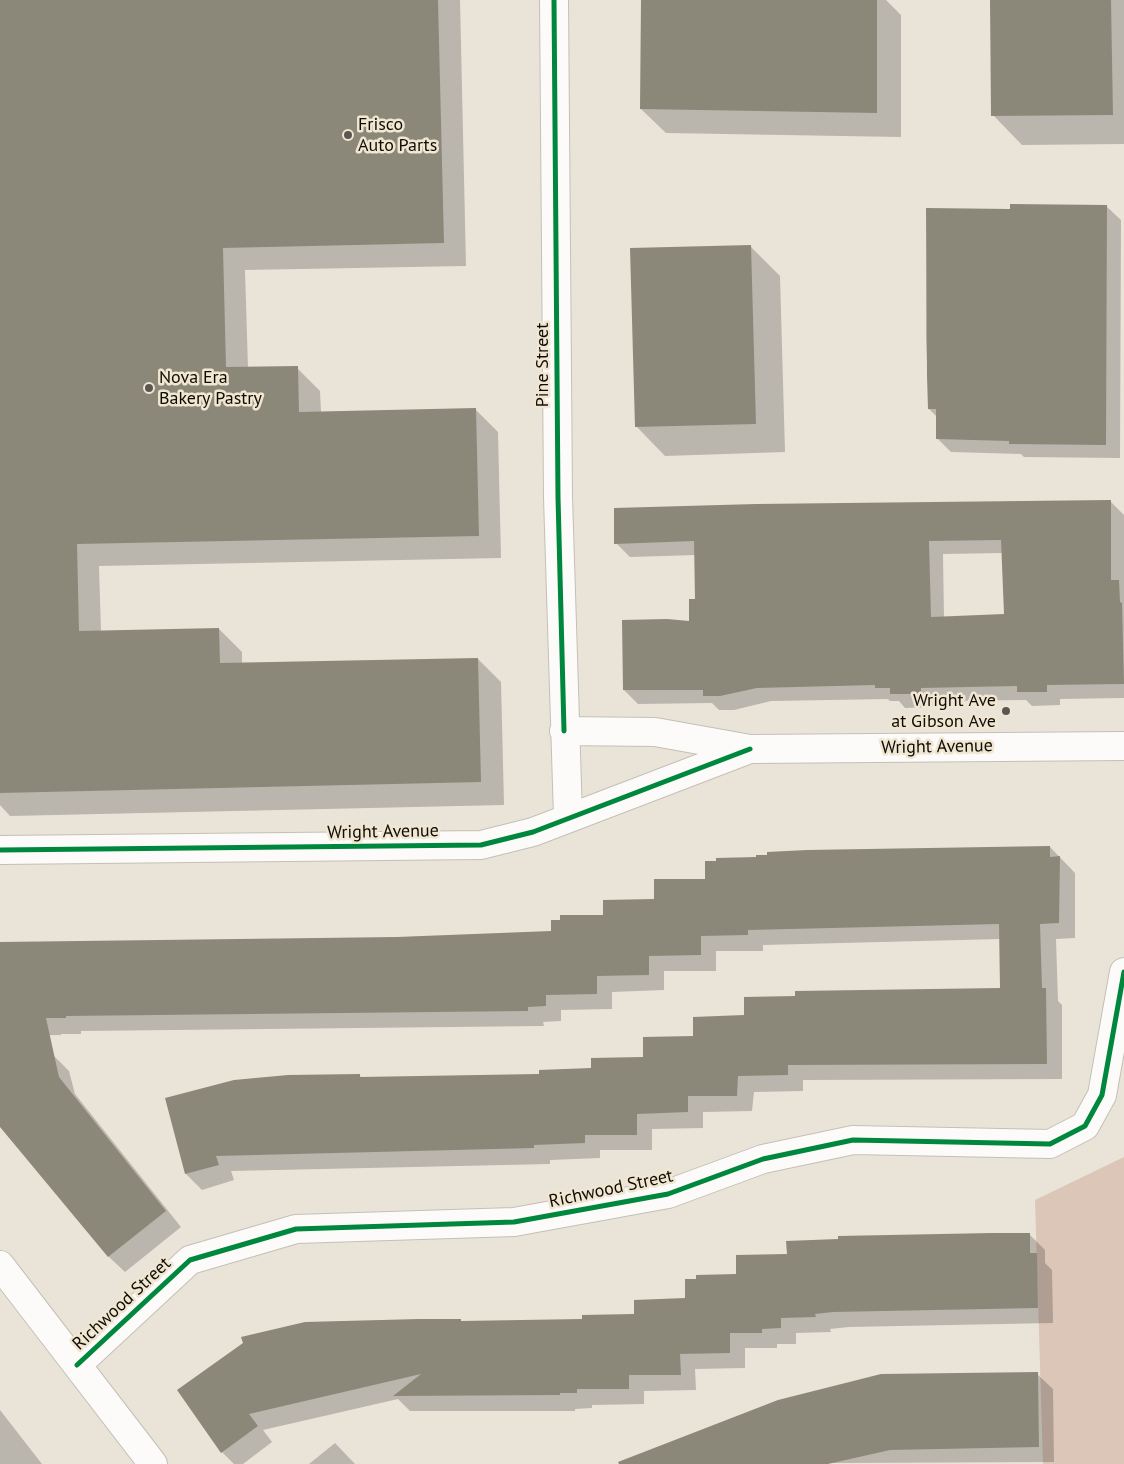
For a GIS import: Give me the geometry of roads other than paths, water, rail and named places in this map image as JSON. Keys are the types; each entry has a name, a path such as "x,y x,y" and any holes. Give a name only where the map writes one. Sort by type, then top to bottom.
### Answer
{"street":[{"name":"Pine Street","path":"554,0 558,497 568,817"},
{"name":"Wright Avenue","path":"564,731 655,732 750,749 1124,746"},
{"name":"Wright Avenue","path":"0,850 481,845 533,832 568,817 750,749"},
{"name":"Richwood Street","path":"77,1365 190,1260 296,1229 514,1222 668,1194 763,1159 853,1140 1050,1144 1086,1126 1102,1095 1124,972"},
{"path":"0,1266 153,1464"}],"place":[{"name":"Frisco Auto Parts","path":"348,135"},
{"name":"Nova Era Bakery Pastry","path":"149,388"},
{"name":"Wright Ave at Gibson Ave","path":"1006,711"}]}
